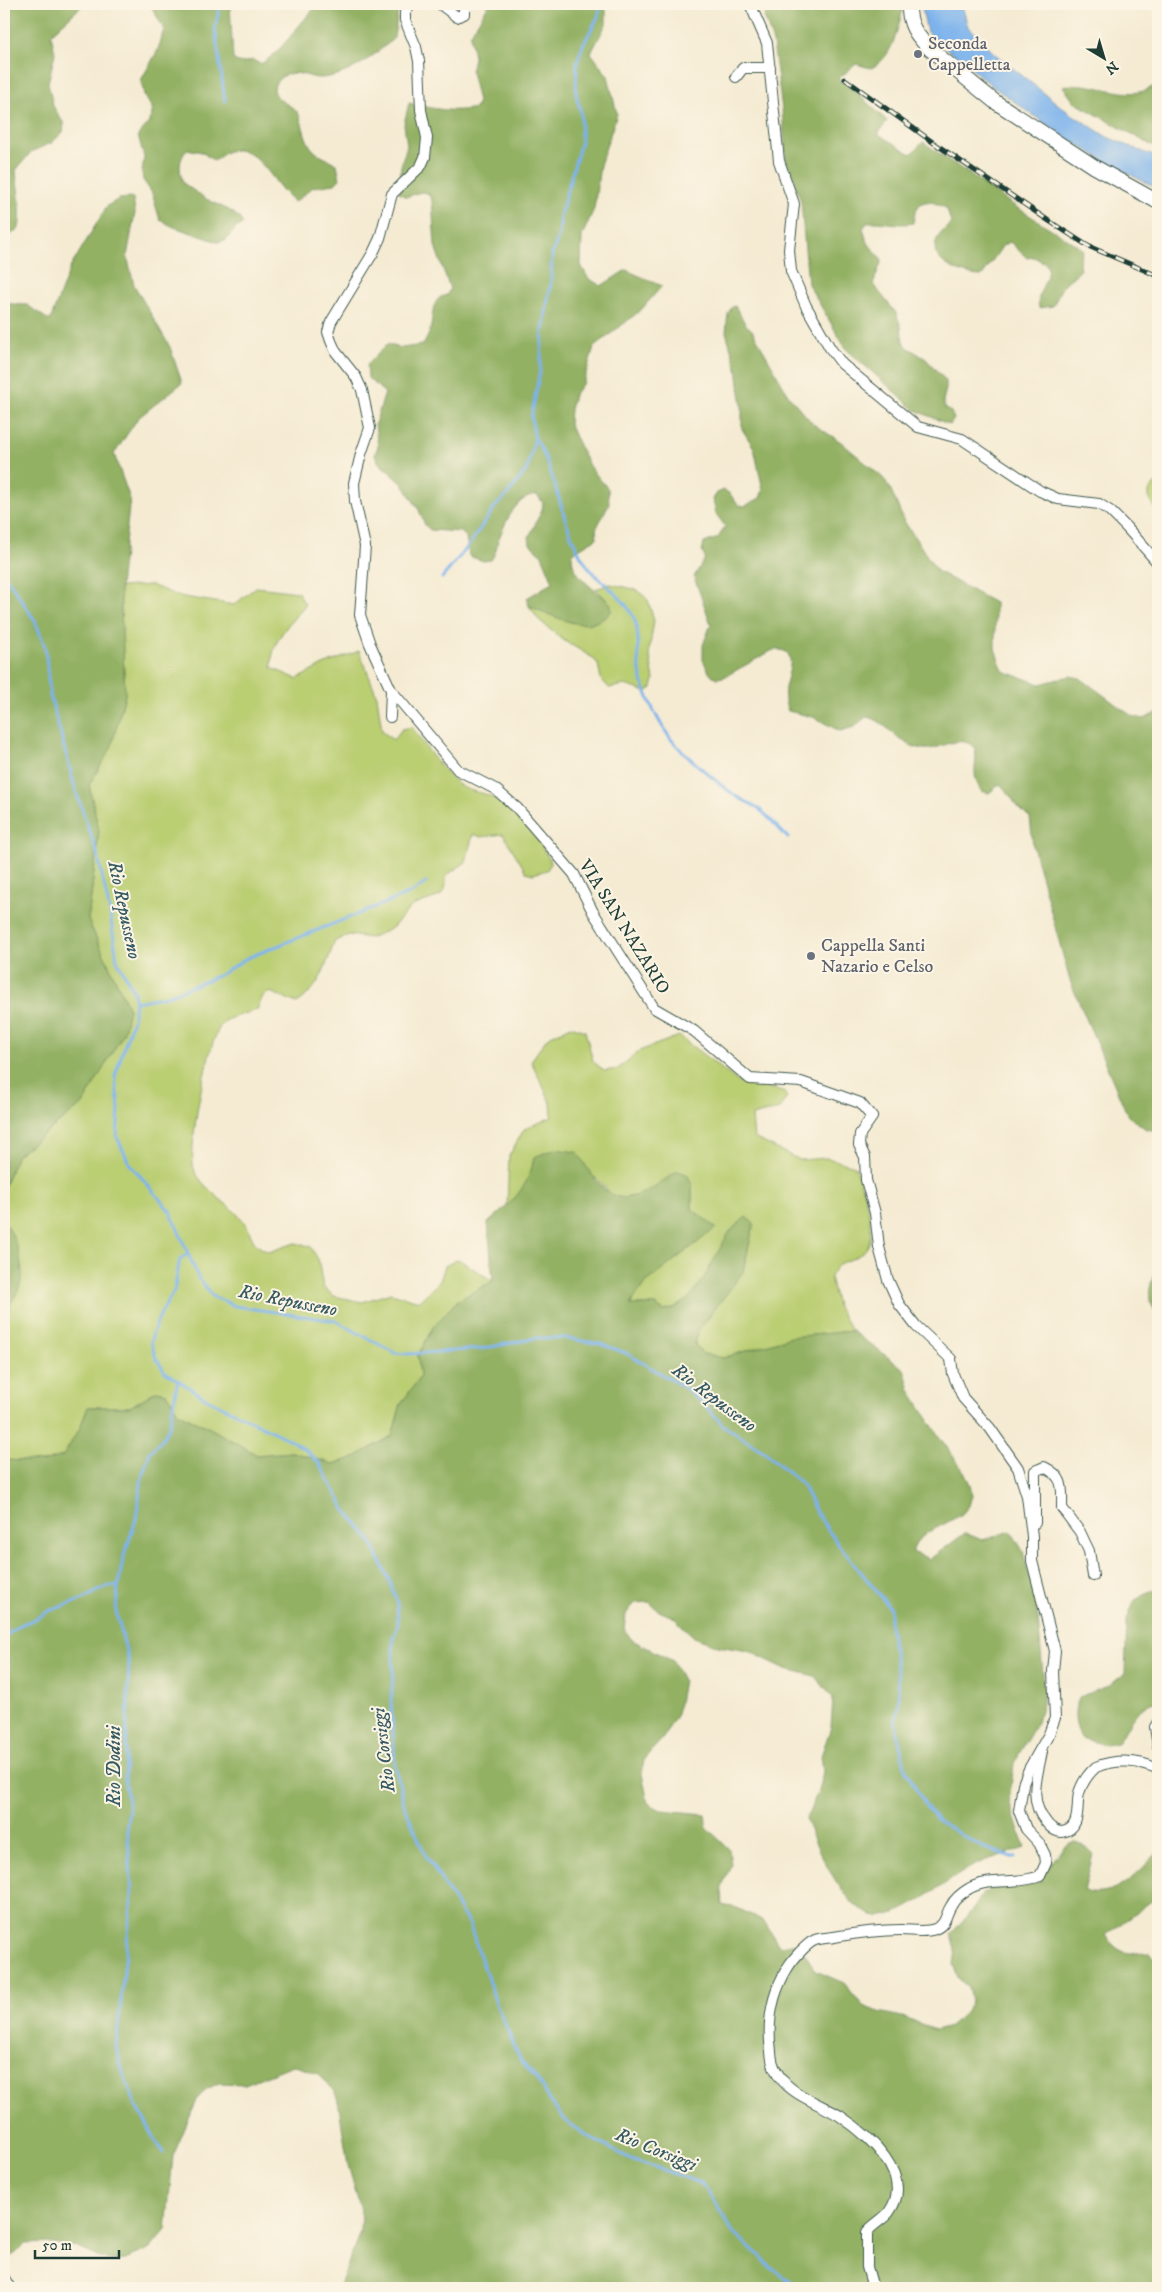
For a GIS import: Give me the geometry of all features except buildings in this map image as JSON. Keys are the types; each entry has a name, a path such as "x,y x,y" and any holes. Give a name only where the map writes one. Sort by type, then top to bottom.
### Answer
{"main road":[{"path":"909,4 908,17 921,40 994,101 1095,167 1158,202"}],"street":[{"name":"VIA SAN NAZARIO","path":"410,4 405,13 405,20 416,47 419,61 421,110 426,138 425,157 421,166 392,194 380,238 373,253 331,322 328,332 336,352 356,377 362,390 370,428 354,483 354,501 365,546 360,615 370,644 391,690 458,770 495,789 517,808 574,874 593,912 654,1008 694,1031 750,1079 801,1082 860,1103 872,1117 860,1134 859,1145 864,1157 866,1180 875,1214 879,1248 888,1280 899,1304 916,1326 951,1359 953,1374 963,1398 990,1428 1018,1468 1028,1496 1032,1536 1032,1561 1055,1651 1053,1671 1055,1718 1042,1746 1028,1768 1023,1784 1019,1811 1024,1824 1039,1843 1045,1855 1046,1862 1040,1876 1029,1881 981,1884 970,1888 955,1898 943,1925 934,1929 924,1931 867,1931 815,1940 789,1965 775,1996 768,2029 770,2059 780,2078 796,2092 841,2117 857,2129 880,2150 897,2181 896,2196 889,2213 874,2222 866,2232 867,2267 874,2288"},
{"path":"440,4 456,17 461,17 464,14 464,4"},
{"path":"750,4 767,43 779,161 794,204 789,250 791,271 806,306 842,364 918,427 962,439 972,444 1046,493 1058,498 1099,504 1110,511 1158,563"},
{"path":"736,77 743,68 770,68"},
{"path":"390,717 391,690"},
{"path":"1032,1536 1037,1517 1035,1471 1044,1467 1055,1472 1063,1486 1062,1508 1080,1532 1089,1551 1093,1576"},
{"path":"1158,1722 1155,1727 1158,1746"},
{"path":"1042,1746 1034,1797 1036,1809 1049,1826 1058,1832 1064,1832 1073,1824 1077,1817 1080,1790 1096,1767 1129,1762 1148,1764 1158,1769"},
{"path":"4,2278 10,2288"}],"green space":[{"path":"4,4 84,4 51,34 55,53 48,83 53,106 64,124 63,132 53,142 31,152 16,170 20,207 19,228 4,240"},
{"path":"150,4 230,4 233,59 240,62 253,60 260,64 275,54 319,4 399,4 394,38 360,64 341,74 330,77 320,78 297,73 289,74 279,79 274,86 277,97 298,113 306,138 312,148 320,155 337,164 340,179 335,184 313,187 295,202 260,162 244,151 229,151 214,161 202,152 187,149 180,165 183,183 206,199 227,209 241,220 243,224 236,228 226,240 218,242 174,227 160,220 152,193 143,180 144,157 138,135 148,124 153,110 144,95 141,80 158,50 164,29"},
{"path":"489,4 596,4 606,10 606,24 591,53 608,76 617,114 600,165 594,209 582,236 581,265 588,278 601,286 626,270 662,286 641,310 594,347 583,383 574,395 570,409 569,424 589,466 608,489 609,504 596,529 597,538 572,555 573,563 580,576 611,604 611,612 602,619 592,623 571,622 529,606 527,598 553,582 542,555 530,544 529,537 542,510 543,503 537,495 523,500 513,510 499,538 493,557 491,560 483,561 469,556 466,537 461,532 430,530 425,525 419,510 402,483 379,463 375,454 378,446 375,424 385,393 368,378 367,364 387,344 401,348 423,345 430,332 435,304 447,295 450,289 435,246 432,200 428,193 421,192 406,197 399,193 401,166 407,145 404,124 409,103 442,110 476,108 478,101 471,72 474,57 470,35"},
{"path":"772,4 904,4 894,40 885,57 871,68 856,64 838,79 854,90 887,121 878,134 911,154 923,142 1016,207 1083,249 1079,263 1080,271 1063,285 1053,306 1039,308 1039,297 1048,270 1047,264 1034,257 1027,258 1010,242 1003,245 982,276 959,271 950,267 938,257 935,250 937,239 951,223 947,209 940,205 924,202 917,209 913,223 868,222 863,228 867,242 882,260 873,284 896,313 903,341 907,347 926,359 946,381 943,401 945,408 951,412 954,419 950,425 915,410 846,349 808,284 801,201 786,160 782,109 773,42 764,16"},
{"path":"1158,82 1158,149 1074,102 1063,86 1092,86 1132,93 1141,92"},
{"path":"133,198 135,213 127,256 134,285 170,347 182,383 138,418 114,454 130,499 120,587 125,695 111,748 89,785 99,831 88,920 129,1009 124,1032 83,1104 17,1155 4,1186 4,301 27,305 50,321 70,268 107,206 119,199"},
{"path":"735,306 746,325 752,330 789,396 813,424 841,442 883,478 890,488 904,521 937,571 995,603 995,649 1003,671 1040,684 1070,676 1080,678 1132,716 1144,719 1158,712 1158,1131 1146,1129 1128,1116 1070,981 1033,846 1030,817 1017,806 1000,784 989,793 981,791 975,774 975,747 968,743 955,742 936,748 923,749 905,742 873,718 866,717 854,727 840,731 813,717 788,711 785,703 785,691 790,662 787,653 781,650 773,650 724,677 717,678 710,674 703,660 703,645 711,624 694,577 705,558 702,551 704,543 718,538 725,526 716,514 713,499 717,493 724,490 730,494 738,505 745,506 760,498 763,490 754,448 742,429 742,406 737,369 726,332 728,313"},
{"path":"1158,482 1158,513 1152,505 1149,492 1153,485"},
{"path":"610,584 638,590 648,600 654,621 649,651 654,680 652,688 646,692 625,685 609,688 601,679 598,664 593,658 560,638 538,619 529,606 573,623 611,604 596,589"},
{"path":"151,585 178,596 234,605 256,587 298,592 305,605 277,641 272,658 272,668 297,679 323,665 359,651 377,696 382,731 393,740 402,729 412,727 436,760 457,783 464,788 490,796 518,816 540,843 551,863 547,870 533,874 526,872 503,834 481,837 473,834 466,862 447,875 445,890 440,896 412,906 392,928 371,938 349,935 335,941 317,983 305,997 297,1003 270,992 263,996 257,1010 225,1021 216,1034 205,1071 196,1118 193,1140 194,1169 203,1183 241,1218 257,1245 269,1252 295,1243 310,1246 318,1259 323,1287 334,1296 362,1302 391,1293 419,1301 440,1281 445,1266 458,1259 493,1281 457,1301 418,1355 420,1377 401,1404 392,1436 353,1458 333,1464 292,1452 257,1455 208,1427 178,1413 167,1393 156,1391 130,1407 88,1407 80,1428 63,1456 43,1462 4,1460 4,1318 22,1279 4,1222 4,1186 17,1155 83,1104 129,1009 88,920 99,831 89,785 111,747 125,695 120,587"},
{"path":"571,1026 585,1031 593,1061 604,1071 618,1069 639,1051 679,1036 740,1083 783,1091 787,1097 779,1109 752,1116 754,1138 800,1160 827,1158 855,1166 865,1198 871,1235 868,1245 863,1252 838,1266 830,1277 837,1306 852,1331 792,1337 723,1358 703,1354 695,1345 698,1331 743,1271 754,1224 730,1231 704,1279 687,1299 676,1307 664,1311 655,1305 630,1305 644,1284 715,1228 692,1209 692,1184 678,1171 643,1194 623,1198 612,1195 596,1178 534,1157 531,1172 525,1184 507,1207 509,1156 524,1129 552,1117 551,1103 531,1061 547,1038"},
{"path":"555,1149 577,1152 601,1186 611,1194 619,1197 637,1195 678,1171 687,1174 692,1184 692,1209 716,1228 644,1284 630,1305 655,1305 664,1311 676,1307 686,1300 703,1280 729,1233 746,1217 754,1224 743,1272 698,1331 695,1345 703,1354 723,1358 792,1337 852,1331 904,1369 910,1390 936,1432 965,1473 972,1495 969,1506 961,1515 927,1533 917,1541 912,1552 930,1559 965,1533 982,1540 1011,1531 1023,1551 1037,1607 1044,1685 1041,1710 1037,1722 1014,1763 1009,1802 1025,1848 977,1864 916,1902 894,1913 884,1916 871,1914 858,1907 835,1880 817,1847 806,1820 821,1784 823,1770 821,1756 831,1727 833,1698 815,1676 786,1669 748,1651 718,1646 694,1637 673,1617 659,1611 649,1602 635,1603 626,1614 624,1629 632,1640 673,1661 683,1680 677,1714 663,1738 644,1759 642,1774 648,1803 661,1810 705,1814 707,1828 729,1849 731,1864 721,1890 722,1905 737,1908 764,1921 779,1946 798,1943 816,1971 844,1983 863,2006 878,2012 907,2018 935,2030 950,2026 964,2014 971,2002 968,1987 958,1978 953,1964 955,1949 951,1934 974,1908 983,1893 995,1888 1026,1886 1041,1881 1051,1863 1065,1848 1076,1842 1093,1854 1084,1891 1095,1893 1116,1889 1134,1876 1158,1852 1158,1896 1106,1935 1110,1942 1120,1950 1130,1953 1150,1953 1158,1961 1158,2288 339,2288 360,2232 361,2210 348,2165 338,2100 334,2090 316,2073 293,2065 245,2084 219,2083 207,2089 198,2098 173,2156 166,2230 150,2249 125,2259 112,2260 100,2258 78,2247 52,2243 26,2244 7,2261 4,2261 4,1460 43,1462 63,1456 80,1428 88,1407 130,1407 156,1391 167,1393 178,1413 208,1427 257,1455 292,1452 333,1464 353,1458 392,1436 401,1404 420,1377 418,1355 433,1327 457,1301 493,1281 488,1223 518,1194 532,1168 534,1157"},
{"path":"4,1222 12,1233 18,1248 22,1278 4,1318"},
{"path":"1158,1264 1158,1314 1151,1302 1150,1290"},
{"path":"1158,1588 1158,1701 1150,1703 1139,1711 1118,1743 1105,1745 1081,1738 1075,1718 1079,1697 1108,1686 1125,1674 1127,1619 1135,1600"}],"water":[{"path":"924,4 964,4 963,9 968,27 995,54 1064,109 1107,137 1158,158 1158,189 1108,163 1060,134 995,88 927,32 922,8"}],"waterway":[{"path":"220,4 215,29 225,101"},
{"path":"442,578 466,549 495,507 509,493 527,469 535,438 531,418 540,371 543,330 551,281 552,255 560,231 560,216 581,142 581,113 576,94 577,62 583,45 598,17 601,4"},
{"path":"535,438 549,468 570,534 577,549 592,571 625,604 635,621 639,665 643,683 663,728 698,766 733,794 759,809 788,838"},
{"name":"Rio Repusseno","path":"4,573 35,621 45,646 50,695 77,795 97,852 110,913 117,960 134,992 133,1019 115,1076 119,1108 117,1137 129,1163 170,1211 198,1277 212,1296 235,1306 336,1321 395,1353 408,1354 481,1349 536,1338 566,1338 601,1344 626,1353 685,1388 704,1404 723,1425 766,1453 802,1484 816,1512 835,1540 890,1608 890,1626 898,1677 899,1703 895,1723 906,1771 926,1806 938,1821 982,1847 1015,1858"},
{"path":"135,1002 167,996 220,975 247,958 411,893 426,883"},
{"name":"Rio Corsiggi","path":"188,1254 180,1259 174,1291 160,1315 153,1332 151,1342 156,1358 165,1372 207,1399 292,1441 306,1450 319,1463 346,1511 369,1538 389,1579 397,1602 398,1625 393,1638 391,1700 395,1765 405,1808 425,1854 470,1926 497,2006 521,2061 537,2079 550,2102 569,2124 597,2142 631,2159 701,2183 733,2232 784,2278 799,2288"},
{"name":"Rio Dodini","path":"163,2153 135,2103 123,2073 116,2047 132,1895 127,1823 129,1809 125,1784 129,1662 116,1611 123,1559 136,1519 142,1477 150,1452 161,1441 169,1427 178,1380"},
{"path":"4,1637 18,1626 51,1610 81,1600 108,1586 118,1587"}],"railway":[{"path":"845,79 934,143 1088,246 1158,276"}],"place":[{"name":"Seconda Cappelletta","path":"918,54"},
{"name":"Cappella Santi Nazario e Celso","path":"811,956"}]}
